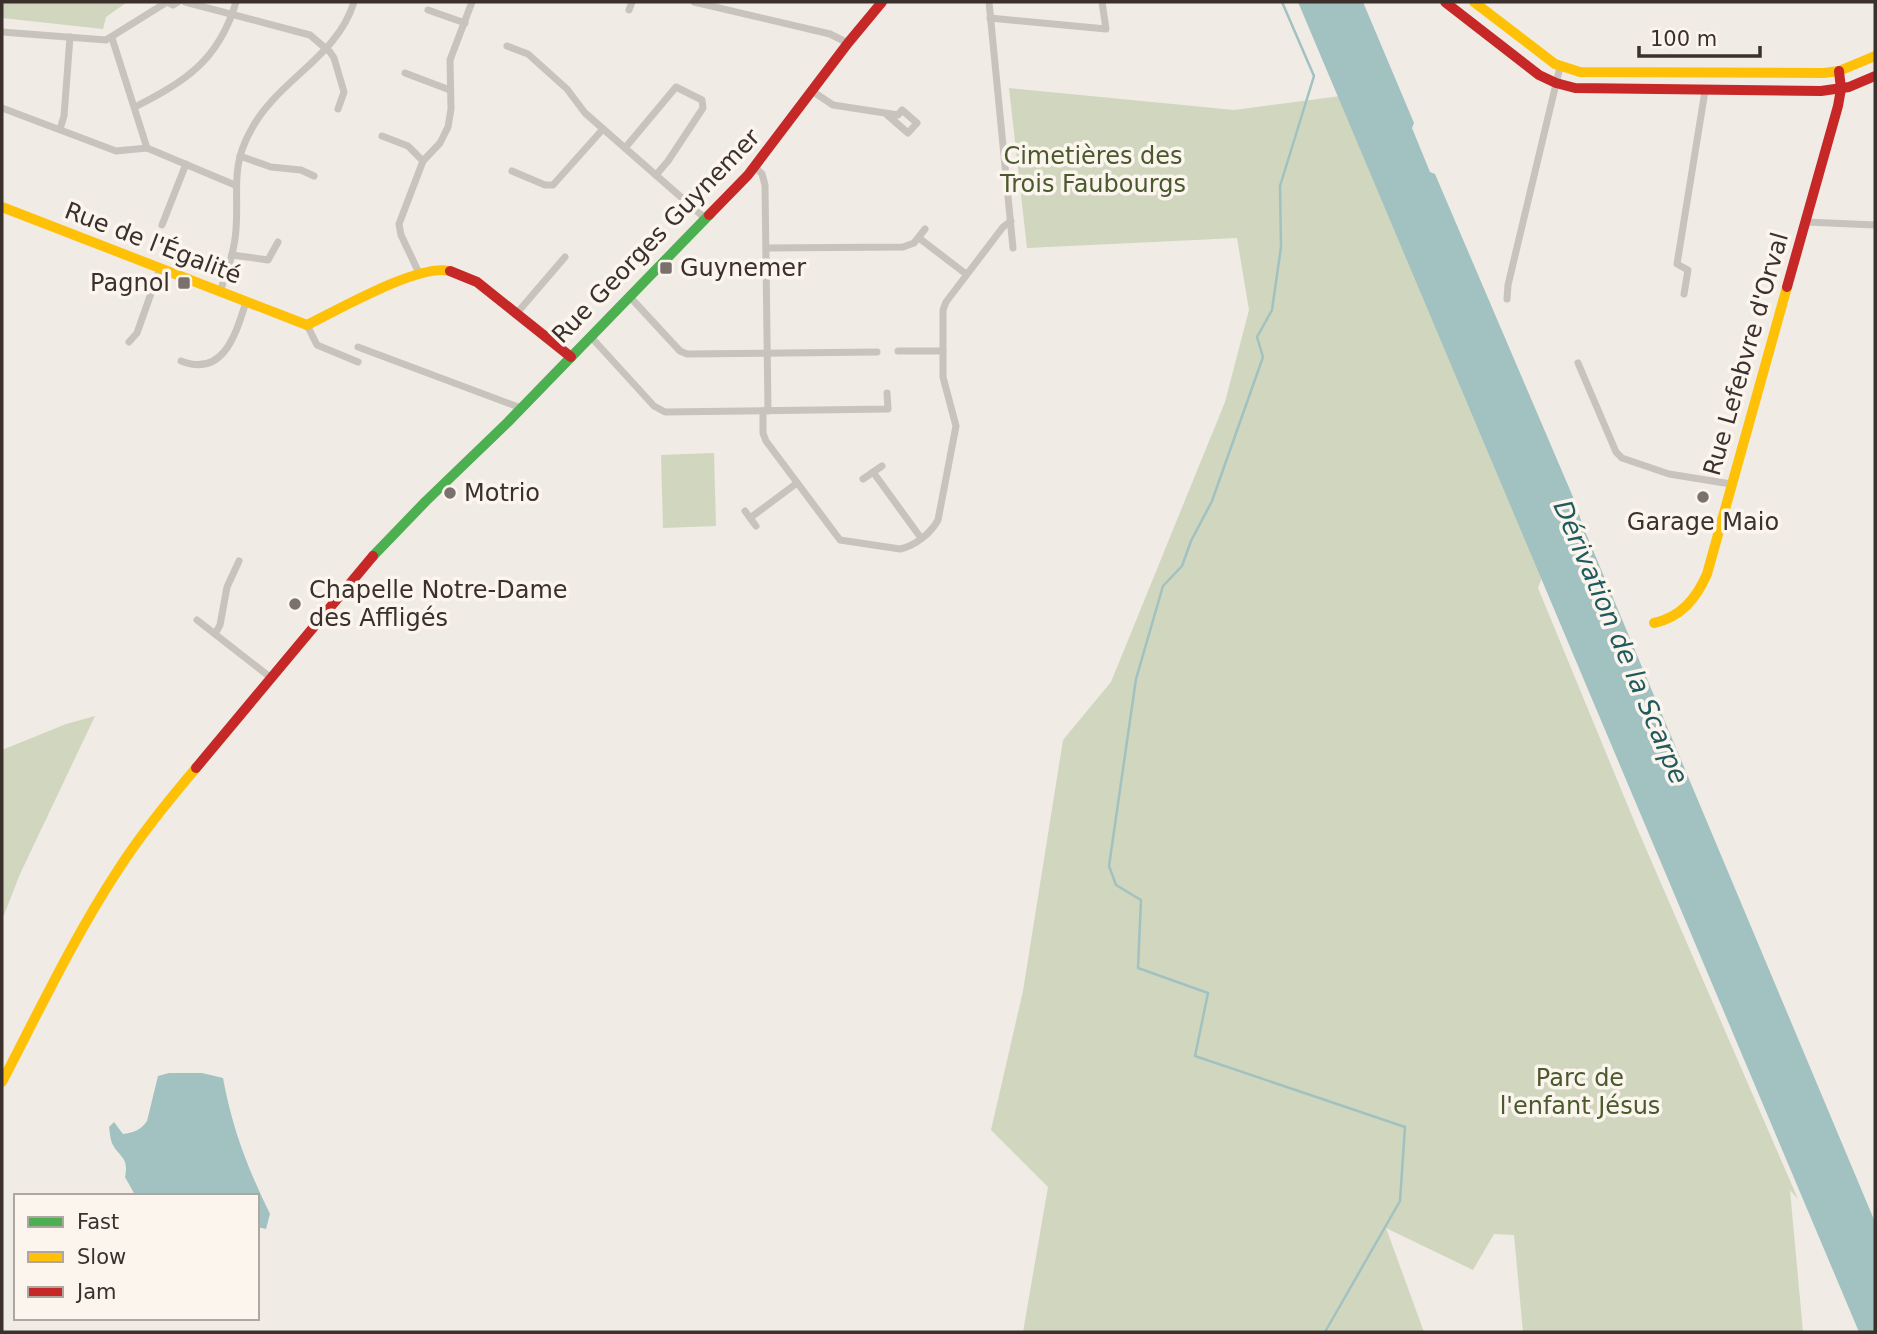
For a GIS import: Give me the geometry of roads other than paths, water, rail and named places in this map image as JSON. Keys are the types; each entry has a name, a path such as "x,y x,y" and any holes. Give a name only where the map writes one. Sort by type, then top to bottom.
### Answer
{"main road":[{"name":"Rue Georges Guynemer","path":"62,966 117,871 138,841 270,677 371,559 426,501 591,337 755,167 882,2"},
{"path":"1445,2 1539,75 1556,83 1588,90 1821,91 1841,89 1875,76"},
{"path":"1474,2 1560,67 1580,72 1801,74 1839,71 1875,56"},
{"name":"Rue Lefebvre d'Orval","path":"1654,623 1667,621 1678,615 1700,588 1707,574 1838,106 1841,89 1839,71"},
{"name":"Rue de l'Égalité","path":"2,207 307,325"},
{"path":"307,325 419,273 445,270 477,282 571,357"},
{"path":"2,1069 32,1009 62,966"},
{"path":"2,1082 62,966"}],"street":[{"path":"2,32 103,40 112,38 167,2 173,5 178,2"},
{"path":"185,2 308,33 333,55 344,92 338,109"},
{"path":"135,107 176,86 192,74 218,45 236,2"},
{"path":"220,292 237,228 235,185 240,156 258,117 327,49 346,23 354,2"},
{"path":"419,273 401,235 399,224 423,161 440,143 446,132 450,114 450,61 472,2"},
{"path":"694,2 830,34 848,43"},
{"path":"989,2 1013,248"},
{"path":"990,18 1106,29 1102,2"},
{"path":"428,10 465,23"},
{"path":"60,130 64,116 70,37"},
{"path":"112,38 147,148"},
{"path":"507,46 526,52 568,89 582,109 706,219"},
{"path":"1507,299 1508,285 1560,67"},
{"path":"405,73 450,90"},
{"path":"625,148 676,88 699,97 704,103 703,108 656,175"},
{"path":"812,90 833,105 885,113"},
{"path":"1684,294 1688,270 1676,264 1704,91"},
{"path":"2,108 120,152 147,148 235,185"},
{"path":"512,171 545,185 552,185 603,128"},
{"path":"382,136 408,146 423,161"},
{"path":"240,156 271,167 301,170 314,176"},
{"path":"162,225 186,164"},
{"path":"755,167 762,174 765,185 768,354 765,438 835,535 844,542 900,550 908,548 921,538 938,520 956,426 944,382 944,306 1003,227 1011,221"},
{"path":"1806,222 1875,225"},
{"path":"766,248 903,247 919,238 925,229"},
{"path":"919,238 967,274"},
{"path":"232,255 268,260 278,242"},
{"path":"517,313 565,257"},
{"path":"129,342 137,333 160,268"},
{"path":"630,297 684,353 877,352"},
{"path":"181,361 193,365 207,365 220,358 236,331 246,302"},
{"path":"307,325 317,345 358,362"},
{"path":"591,337 661,411 888,409 887,393"},
{"path":"358,346 521,408"},
{"path":"898,351 943,351"},
{"path":"1578,363 1616,452 1622,458 1669,474 1731,484"},
{"path":"863,480 881,466"},
{"path":"873,472 921,538"},
{"path":"750,518 797,483"},
{"path":"745,511 756,526"},
{"path":"215,634 220,625 227,587 239,561"},
{"path":"197,620 270,677"}],"water":[{"name":"Dérivation de la Scarpe","path":"1298,2 1363,2 1414,123 1412,128 1430,172 1435,174 1576,504 1582,524 1875,1222 1875,1332 1859,1332"},
{"path":"169,1073 202,1073 223,1078 242,1148 270,1214 266,1229 259,1227 259,1194 134,1194 125,1177 125,1162 112,1143 109,1127 114,1122 123,1134 142,1127 147,1121 158,1076"}],"waterway":[{"path":"1282,2 1314,76 1280,186 1281,247 1272,310 1257,337 1263,357 1212,501 1191,541 1182,566 1163,586 1136,679 1109,866 1116,885 1141,900 1138,968 1208,993 1195,1056 1405,1127 1400,1201 1325,1332"}],"place":[{"name":"Guynemer","path":"666,268"},
{"name":"Pagnol","path":"184,283"},
{"name":"Motrio","path":"450,493"},
{"name":"Garage Maio","path":"1703,497"},
{"name":"Chapelle Notre-Dame des Affligés","path":"295,604"}],"park label":[{"name":"Cimetières des Trois Faubourgs","path":"1093,170"},
{"name":"Parc de l'enfant Jésus","path":"1580,1092"}]}
